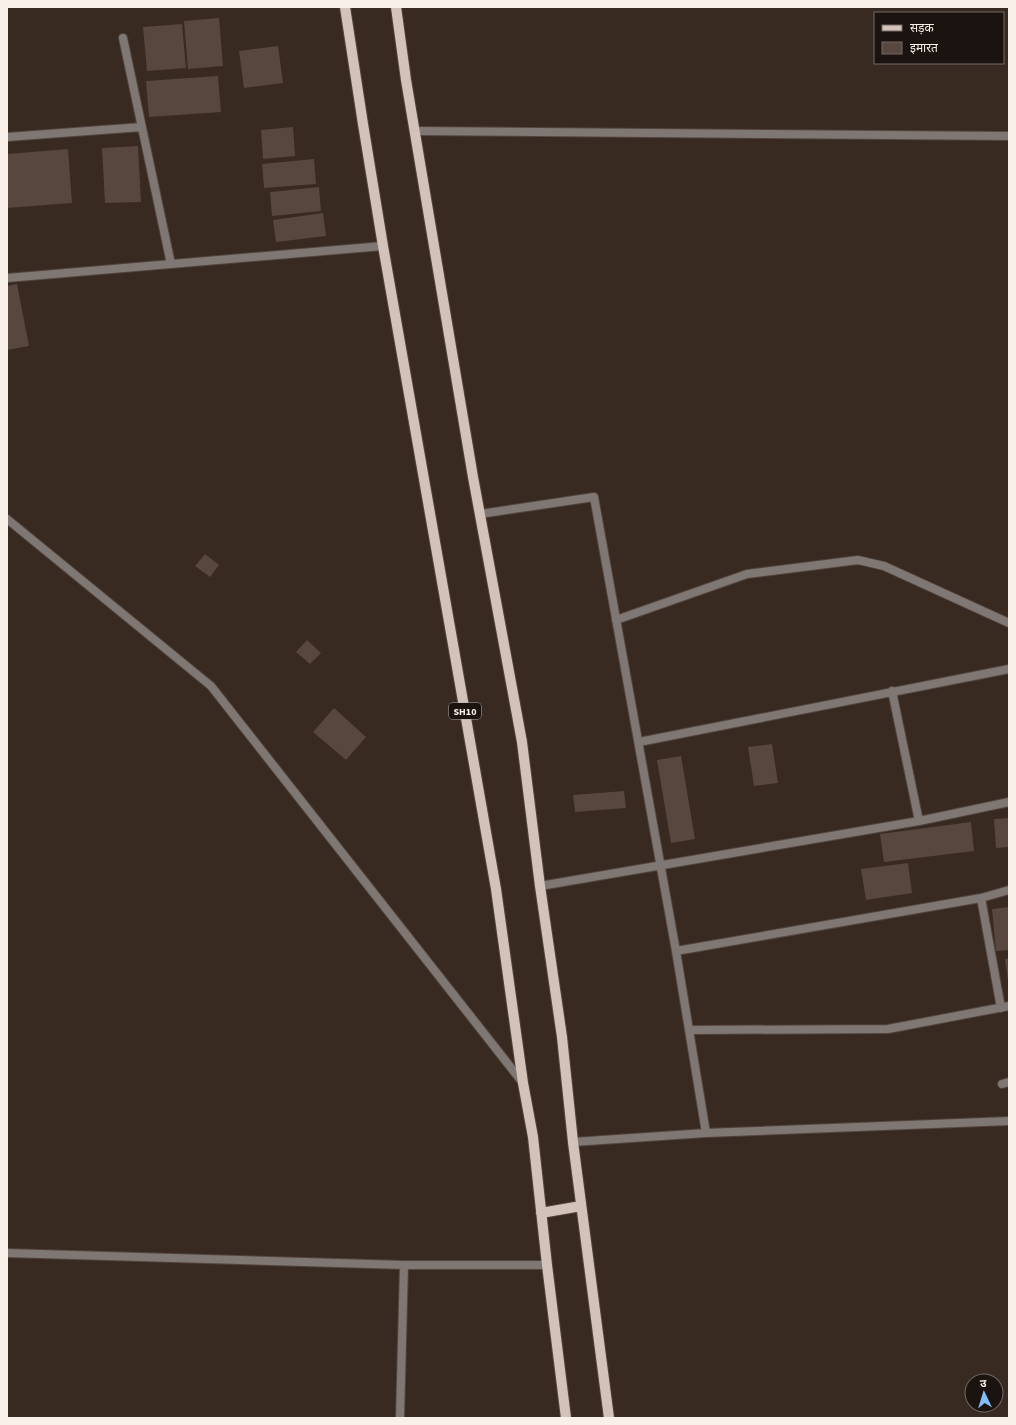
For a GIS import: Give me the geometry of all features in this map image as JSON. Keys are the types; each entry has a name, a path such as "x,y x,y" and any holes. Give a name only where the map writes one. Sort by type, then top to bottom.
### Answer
{"main road":[{"name":"SH10","path":"346,7 383,246 496,889 523,1083 533,1137 566,1418"},
{"path":"396,7 415,131 480,514 522,742 540,886 562,1037 573,1142 608,1418"},
{"path":"541,1213 581,1206"}],"street":[{"path":"124,38 171,264"},
{"path":"7,136 142,127"},
{"path":"415,131 1009,136"},
{"path":"7,278 383,246"},
{"path":"480,514 594,497 690,1030 706,1133"},
{"path":"7,519 211,686 523,1083"},
{"path":"616,620 747,574 858,560 884,566 1009,623"},
{"path":"639,742 1009,669"},
{"path":"892,691 919,821"},
{"path":"540,886 919,821 1009,802"},
{"path":"676,951 981,898 1009,890"},
{"path":"690,1030 888,1029 1005,1007 981,898"},
{"path":"573,1142 706,1133 1009,1121"},
{"path":"7,1253 404,1265 547,1265"},
{"path":"400,1418 404,1265"}],"building":[{"path":"219,18 223,66 188,69 184,21"},
{"path":"182,24 186,68 147,71 143,27"},
{"path":"278,46 283,83 244,88 239,51"},
{"path":"218,76 221,112 149,117 146,81"},
{"path":"293,127 295,156 263,159 261,130"},
{"path":"138,146 141,202 105,203 102,148"},
{"path":"68,149 72,203 7,208 7,154"},
{"path":"314,159 316,184 264,188 262,164"},
{"path":"319,187 321,211 272,216 270,192"},
{"path":"323,213 326,236 276,242 273,220"},
{"path":"17,284 29,346 7,350 7,286"},
{"path":"205,554 219,565 210,577 195,566"},
{"path":"307,640 321,653 310,664 296,652"},
{"path":"334,708 366,737 346,760 313,732"},
{"path":"772,744 778,783 754,786 748,747"},
{"path":"681,756 695,839 671,843 657,760"},
{"path":"624,791 626,808 575,812 573,795"},
{"path":"1009,818 1009,847 996,848 994,819"},
{"path":"971,822 974,851 884,862 880,834"},
{"path":"908,863 912,893 866,900 861,869"},
{"path":"1009,907 1009,950 996,951 992,909"},
{"path":"1009,958 1009,981 1008,981 1005,959"}]}
